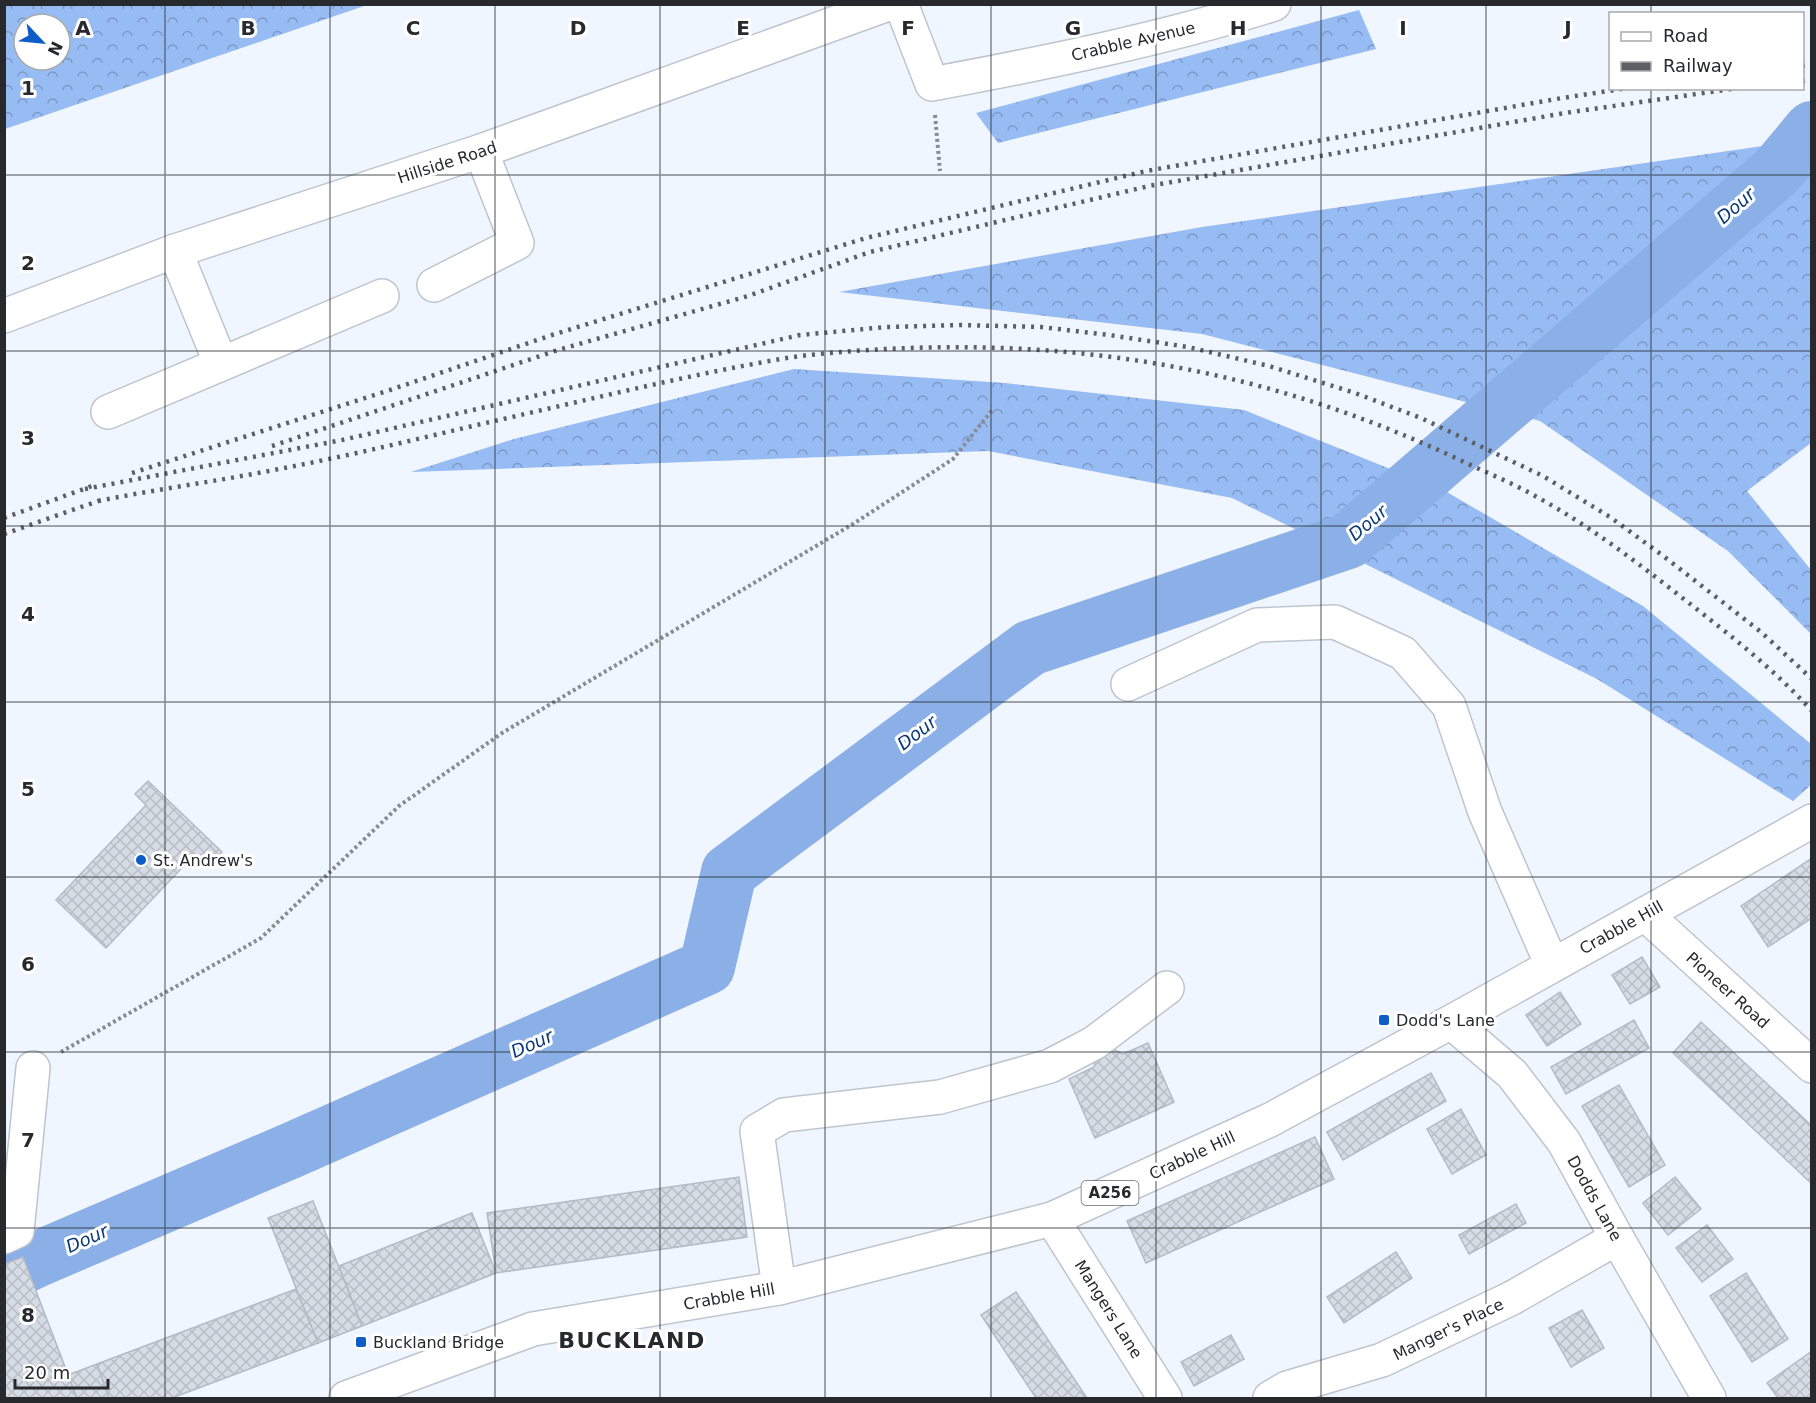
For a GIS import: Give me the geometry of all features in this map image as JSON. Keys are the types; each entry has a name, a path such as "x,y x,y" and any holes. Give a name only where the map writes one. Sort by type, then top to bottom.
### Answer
{"street":[{"name":"Hillside Road","path":"4,316 175,251 481,151 888,4"},
{"path":"901,4 932,84"},
{"name":"Crabble Avenue","path":"932,84 1215,23 1274,4"},
{"path":"434,285 517,243 481,151"},
{"path":"175,251 221,364"},
{"path":"108,412 382,296"},
{"path":"1128,684 1257,625 1335,622 1403,653 1449,706 1485,812 1552,965"},
{"name":"Crabble Hill","path":"346,1398 533,1329 779,1288 1053,1219 1269,1120 1451,1022 1812,821"},
{"name":"Pioneer Road","path":"1645,914 1812,1066"},
{"path":"779,1288 757,1131 784,1115 940,1097 1050,1066 1094,1043 1167,988"},
{"name":"Dodds Lane","path":"1451,1022 1512,1074 1564,1142 1617,1239 1710,1398"},
{"path":"4,1237 17,1231 33,1068"},
{"name":"Mangers Lane","path":"1053,1219 1165,1398"},
{"name":"Manger's Place","path":"1270,1398 1287,1388 1382,1360 1512,1298 1617,1239"}],"path":[{"path":"932,84 940,171"},
{"path":"33,1068 261,938 409,800 502,733 843,530 953,459 993,409"}],"green space":[{"path":"5,4 367,5 5,129"},
{"path":"1359,10 1376,49 998,143 976,113"},
{"path":"1811,139 1811,443 1747,491 1811,570 1811,634 1728,551 1540,421 1202,334 839,292 1202,227"},
{"path":"794,369 1005,383 1244,410 1445,491 1643,606 1811,744 1811,785 1793,801 1597,679 1232,498 988,451 411,472 514,439"}],"building":[{"name":"St. Andrew's","path":"148,781 222,852 208,867 195,854 106,948 56,900 146,805 135,794"},
{"path":"1812,858 1812,918 1768,947 1741,906"},
{"path":"1642,957 1660,987 1630,1004 1612,975"},
{"path":"1560,992 1581,1024 1547,1046 1526,1015"},
{"path":"1634,1020 1649,1048 1566,1094 1551,1067"},
{"path":"1701,1022 1812,1126 1812,1184 1673,1053"},
{"path":"1148,1043 1174,1102 1095,1138 1069,1079 1094,1067 1095,1061 1113,1049 1123,1054"},
{"path":"1431,1073 1446,1101 1343,1160 1327,1132"},
{"path":"1619,1085 1665,1165 1629,1187 1582,1106"},
{"path":"1461,1109 1486,1155 1452,1174 1427,1129"},
{"path":"1315,1137 1334,1179 1146,1263 1127,1221"},
{"path":"739,1177 747,1237 496,1273 487,1213"},
{"path":"1675,1177 1701,1209 1668,1235 1643,1203"},
{"path":"313,1201 362,1326 318,1343 268,1218"},
{"path":"1516,1204 1526,1223 1469,1254 1459,1235"},
{"path":"472,1213 496,1273 362,1326 339,1266"},
{"path":"1707,1225 1733,1259 1702,1282 1676,1248"},
{"path":"1396,1252 1412,1278 1344,1323 1327,1297"},
{"path":"23,1257 77,1398 4,1398 4,1264"},
{"path":"1746,1273 1788,1339 1752,1362 1710,1296"},
{"path":"296,1289 318,1343 172,1398 109,1398 97,1364"},
{"path":"1016,1292 1087,1398 1036,1398 981,1315"},
{"path":"1582,1310 1604,1348 1571,1367 1549,1328"},
{"path":"1231,1335 1244,1359 1194,1386 1181,1362"},
{"path":"1812,1351 1812,1398 1778,1398 1767,1383"},
{"path":"97,1364 109,1398 77,1398 68,1375"}],"waterway":[{"name":"Dour","path":"4,1275 707,967 729,872 1030,648 1348,541 1777,171 1812,129"}],"railway":[{"path":"1804,66 1812,65"},
{"path":"1804,81 1812,80"},
{"path":"132,473 552,335 866,238 1146,171 1615,90"},
{"path":"272,446 558,350 748,296 870,252 1149,186 1565,113 1724,90"},
{"path":"85,489 342,440 800,335 886,327 961,325 1041,327 1188,347 1269,366 1355,393 1421,418 1543,476 1610,517 1761,632 1812,679"},
{"path":"98,501 307,464 671,381 799,356 895,349 979,347 1062,352 1143,361 1224,377 1304,399 1383,427 1528,492 1593,531 1628,556 1748,650 1812,711"},
{"path":"4,518 92,486"},
{"path":"4,534 104,499"}],"place":[{"name":"St. Andrew's","path":"141,860"},
{"name":"Dodd's Lane","path":"1384,1020"},
{"name":"Buckland Bridge","path":"361,1342"}],"district":[{"name":"BUCKLAND","path":"632,1340"}]}
